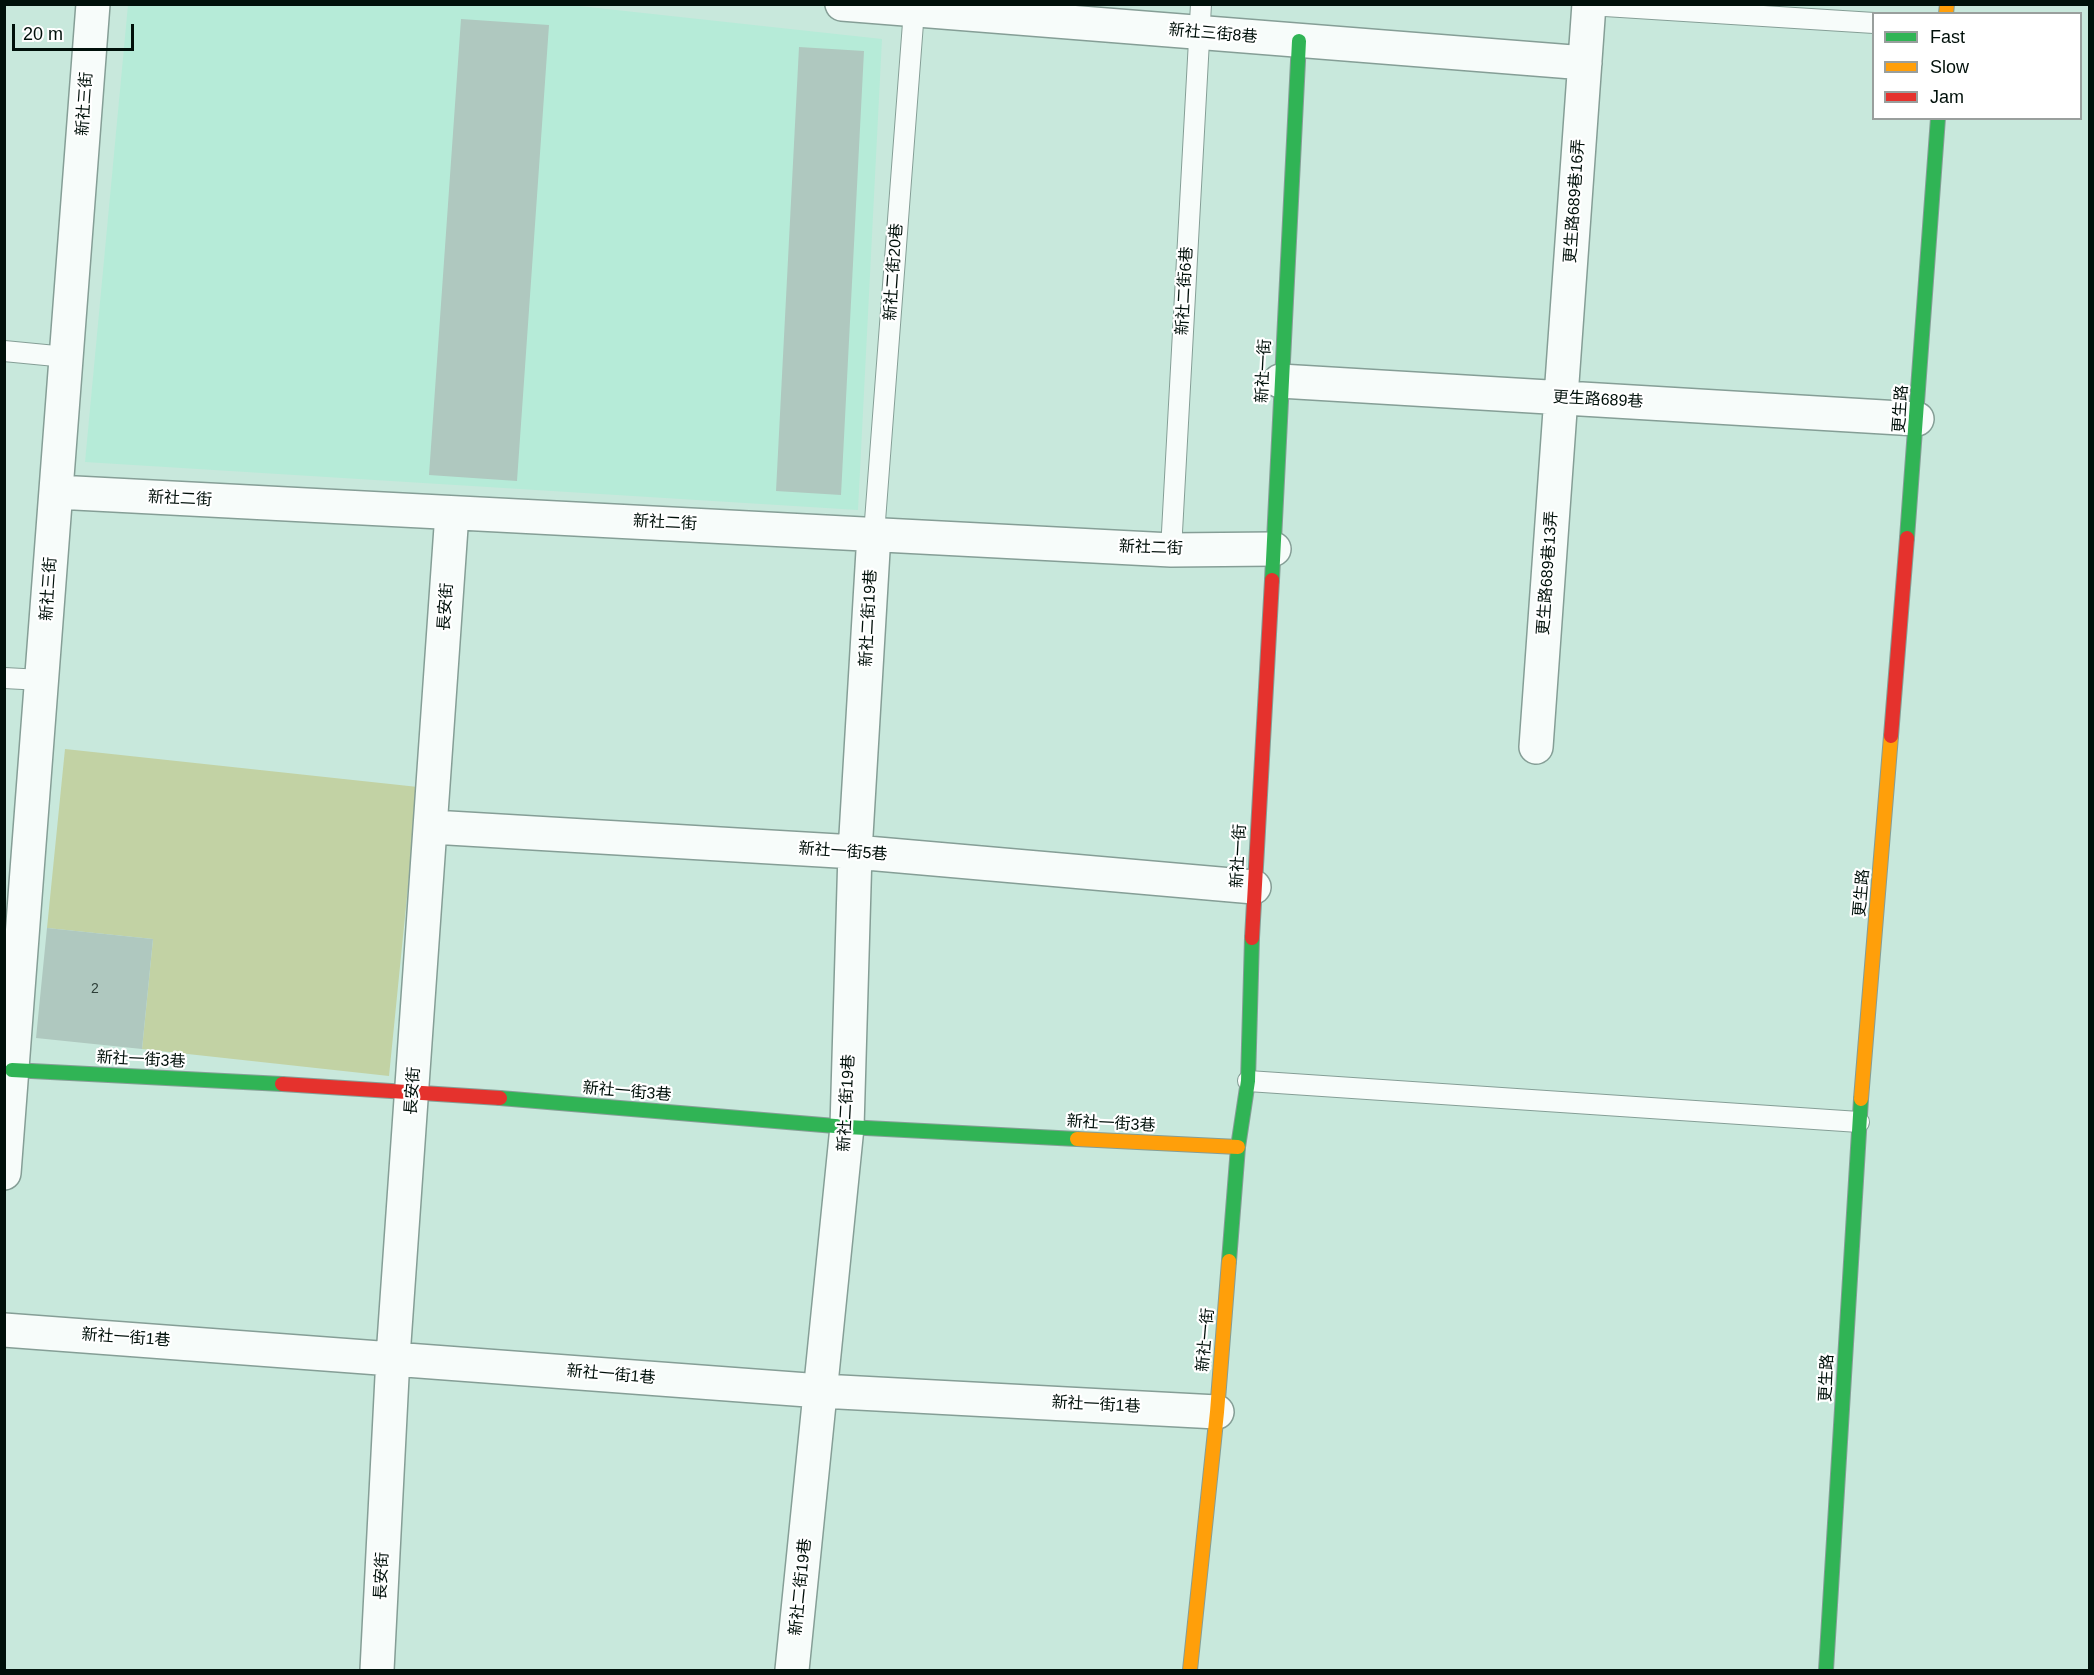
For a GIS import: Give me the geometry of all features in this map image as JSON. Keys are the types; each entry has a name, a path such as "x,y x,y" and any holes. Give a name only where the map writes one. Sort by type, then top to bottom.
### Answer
{"street":[{"name":"新社三街","path":"4,1173 93,4"},
{"name":"新社三街8巷","path":"842,4 914,10 1199,19 1299,41 1586,63"},
{"name":"更生路689巷16弄","path":"1561,398 1589,5"},
{"name":"新社一街","path":"1190,1671 1217,1412 1238,1147 1248,1081 1254,887 1274,549 1280,381 1299,41"},
{"name":"更生路","path":"1826,1671 1859,1122 1917,419 1938,120"},
{"name":"更生路689巷","path":"1280,381 1917,419"},
{"name":"更生路689巷13弄","path":"1536,747 1561,398"},
{"name":"新社二街","path":"56,492 1171,550 1274,549"},
{"name":"長安街","path":"377,1671 393,1358 432,827 452,513"},
{"name":"新社二街19巷","path":"792,1671 847,1127 855,852 874,534"},
{"name":"新社一街5巷","path":"432,827 855,852 1254,887"},
{"name":"新社一街3巷","path":"12,1070 412,1091 847,1127 1238,1147"},
{"name":"新社一街1巷","path":"4,1330 821,1391 1217,1412"}],"lane":[{"path":"1589,5 1872,22"},
{"name":"新社二街20巷","path":"874,534 914,10"},
{"name":"新社二街6巷","path":"1171,550 1199,19"},
{"path":"4,351 66,357"},
{"path":"4,678 42,680"},
{"path":"1248,1081 1859,1122"}],"shaded area":[{"path":"561,4 882,39 858,510 85,462 128,5"},
{"path":"65,749 418,787 389,1076 142,1049 153,939 47,928"}],"building":[{"path":"461,19 549,25 517,481 429,475"},
{"path":"799,47 864,51 841,495 776,491"},
{"path":"47,928 153,939 142,1049 36,1038"}],"traffic: fast":[{"path":"1272,580 1299,41"},
{"path":"1907,538 1938,120"},
{"path":"1229,1261 1238,1147 1248,1081 1252,938"},
{"path":"12,1070 282,1084"},
{"path":"500,1098 847,1127 1077,1139"},
{"path":"1826,1670 1861,1099"}],"traffic: slow":[{"path":"1946,12 1947,4"},
{"path":"1861,1099 1891,736"},
{"path":"1077,1139 1238,1147"},
{"path":"1190,1670 1217,1412 1229,1261"}],"traffic: jam":[{"path":"1891,736 1907,538"},
{"path":"1252,938 1272,580"},
{"path":"282,1084 500,1098"}]}
